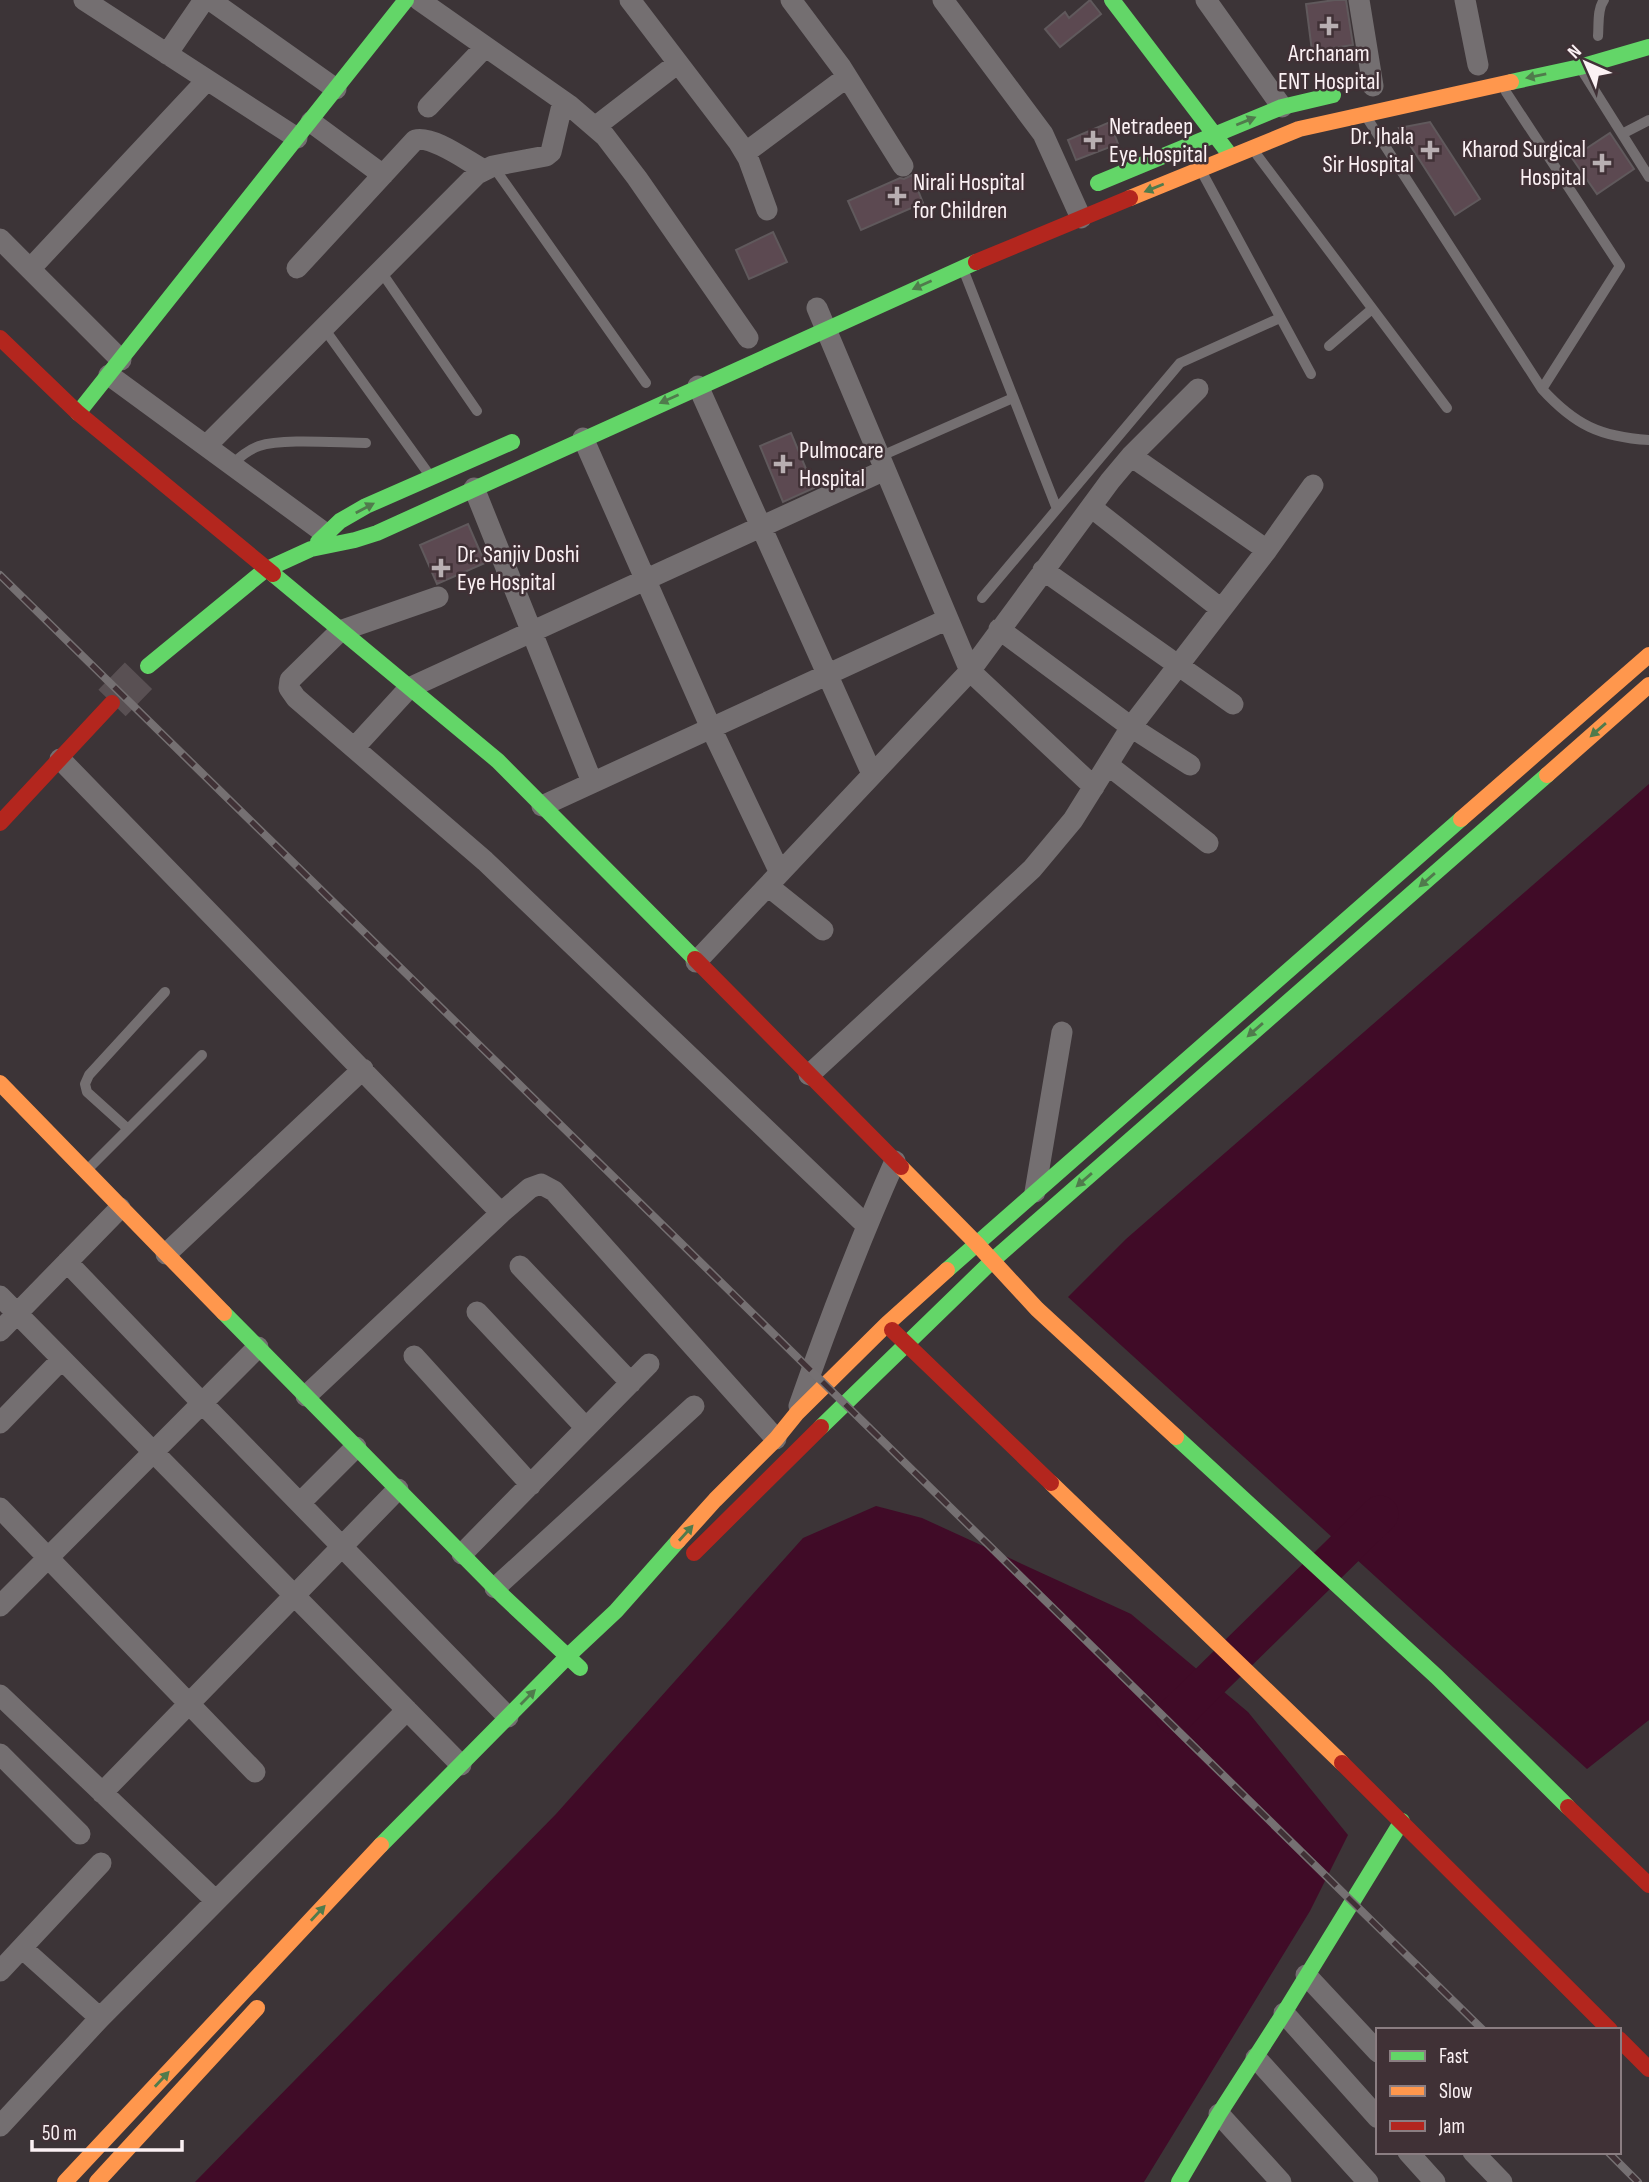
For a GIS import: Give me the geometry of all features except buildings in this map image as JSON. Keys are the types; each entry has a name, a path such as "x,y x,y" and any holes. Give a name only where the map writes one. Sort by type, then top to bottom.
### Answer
{"main road":[{"path":"78,414 406,0"},
{"path":"1112,0 1232,157"},
{"path":"318,542 355,540 377,533 962,268 1299,129 1580,67 1648,49"},
{"path":"1065,197 1282,107 1365,88"},
{"path":"0,338 78,414 498,761 976,1243 1037,1309 1437,1677 1594,1833 1648,1881"},
{"path":"148,666 265,569 318,542 340,521 366,506 532,433"},
{"path":"65,2182 373,1853 616,1611 797,1413 887,1324 976,1243 1649,655"},
{"path":"683,1564 992,1261 1649,685"},
{"path":"0,823 112,703"},
{"path":"1335,930 1350,947"},
{"path":"0,1083 495,1588 581,1669"},
{"path":"887,1324 905,1345 1402,1821 1608,2028"},
{"path":"618,1631 636,1612"},
{"path":"1179,2182 1402,1821"},
{"path":"97,2182 265,1999"},
{"path":"1621,2041 1649,2069"}],"street":[{"path":"83,0 207,80 383,175"},
{"path":"167,54 204,0"},
{"path":"210,0 336,89"},
{"path":"419,0 563,101 605,136 748,339"},
{"path":"630,0 745,153 768,210"},
{"path":"791,0 847,77 903,166"},
{"path":"943,0 1043,134 1065,197 1081,218"},
{"path":"1206,0 1282,107"},
{"path":"1359,0 1365,88"},
{"path":"1465,0 1477,65"},
{"path":"428,107 485,47"},
{"path":"595,127 678,63"},
{"path":"745,153 847,77"},
{"path":"30,269 207,80"},
{"path":"206,446 477,174 489,168 546,156 551,152 563,101"},
{"path":"297,268 415,140 423,138 489,168"},
{"path":"0,239 30,269 115,367 318,542"},
{"path":"818,307 970,671 1094,787"},
{"path":"698,386 872,774"},
{"path":"696,962 970,671 1043,570 1131,456 1198,389"},
{"path":"583,438 711,728 774,879 823,930"},
{"path":"1131,456 1267,550"},
{"path":"354,748 409,688 761,527 882,464"},
{"path":"808,1075 1032,869 1073,820 1132,727 1313,485"},
{"path":"474,488 592,782"},
{"path":"1091,507 1221,609"},
{"path":"1043,570 1233,704"},
{"path":"438,597 340,631 290,680 289,688 296,698 495,871 866,1225"},
{"path":"542,806 948,619"},
{"path":"999,629 1132,727 1190,765"},
{"path":"60,758 501,1213"},
{"path":"1108,765 1208,844"},
{"path":"1035,1192 1062,1032"},
{"path":"166,1254 363,1069"},
{"path":"781,1465 830,1318 866,1225 895,1161"},
{"path":"306,1396 501,1213 530,1188 541,1184 554,1191 776,1439"},
{"path":"0,1331 120,1208"},
{"path":"68,1262 508,1717"},
{"path":"520,1266 631,1383"},
{"path":"0,1296 461,1765"},
{"path":"477,1312 586,1429"},
{"path":"0,1606 258,1347"},
{"path":"414,1356 531,1485"},
{"path":"0,1423 62,1359"},
{"path":"462,1554 649,1364"},
{"path":"495,1588 694,1406"},
{"path":"300,1503 356,1447"},
{"path":"102,1793 398,1489"},
{"path":"0,1508 255,1772"},
{"path":"0,1695 216,1900"},
{"path":"0,2126 100,2018 407,1710"},
{"path":"0,1754 80,1834"},
{"path":"0,1971 101,1863"},
{"path":"22,1948 100,2018"},
{"path":"1306,1975 1376,2050"},
{"path":"1284,2013 1376,2116"},
{"path":"1255,2058 1368,2182"},
{"path":"1219,2114 1281,2182"},
{"path":"1410,2154 1435,2182"},
{"path":"1475,2154 1502,2182"}],"lane":[{"path":"1597,37 1601,4 1604,0"},
{"path":"1580,67 1649,177"},
{"path":"1501,84 1620,266 1542,389"},
{"path":"1364,113 1542,389 1557,406 1590,429 1625,438 1649,440"},
{"path":"1622,134 1649,120"},
{"path":"1252,148 1447,408"},
{"path":"489,168 646,383"},
{"path":"1201,169 1311,374"},
{"path":"962,268 1057,509"},
{"path":"380,270 477,411"},
{"path":"1329,345 1372,309"},
{"path":"982,598 1180,363 1280,318"},
{"path":"323,327 431,477"},
{"path":"882,464 1013,398"},
{"path":"231,465 244,453 275,442 366,443"},
{"path":"128,1129 87,1092 85,1084 89,1075 165,992"},
{"path":"85,1172 202,1055"}],"shaded area":[{"path":"1649,784 1649,1720 1587,1769 1068,1297 1126,1239"},
{"path":"876,1506 922,1518 1131,1614 1248,1712 1348,1835 1310,1911 1144,2182 195,2182 556,1814 803,1538"}],"waterway":[{"path":"1174,1716 1380,1514"}],"tunnel":[{"path":"112,703 148,666"}],"railway":[{"path":"0,575 1481,2028"},
{"path":"1610,2154 1638,2182"}],"traffic: fast":[{"path":"78,413 406,0"},
{"path":"1112,0 1227,151"},
{"path":"1511,82 1580,67 1649,47"},
{"path":"1098,183 1282,107 1333,95"},
{"path":"148,666 265,570 311,549 377,533 976,262"},
{"path":"318,542 340,521 366,506 512,442"},
{"path":"273,574 498,761 695,959"},
{"path":"821,1427 992,1261 1547,775"},
{"path":"947,1270 1461,819"},
{"path":"224,1313 503,1596 580,1668"},
{"path":"1176,1437 1437,1677 1568,1807"},
{"path":"381,1845 616,1611 678,1541"},
{"path":"1179,2182 1402,1821"}],"traffic: slow":[{"path":"1130,198 1299,129 1511,82"},
{"path":"1461,819 1649,655"},
{"path":"1547,775 1649,685"},
{"path":"0,1083 224,1313"},
{"path":"901,1167 1037,1309 1176,1437"},
{"path":"678,1541 776,1439 797,1413 887,1324 947,1270"},
{"path":"1051,1483 1342,1763"},
{"path":"65,2182 381,1845"},
{"path":"97,2182 257,2008"}],"traffic: jam":[{"path":"976,262 1130,198"},
{"path":"0,338 78,413 273,574"},
{"path":"0,823 112,703"},
{"path":"695,959 901,1167"},
{"path":"892,1330 1051,1483"},
{"path":"694,1553 821,1427"},
{"path":"1342,1763 1608,2028"},
{"path":"1568,1807 1649,1885"},
{"path":"1621,2041 1649,2069"}],"place":[{"name":"Archanam ENT Hospital","path":"1329,26"},
{"name":"Netradeep Eye Hospital","path":"1093,140"},
{"name":"Dr. Jhala Sir Hospital","path":"1430,150"},
{"name":"Kharod Surgical Hospital","path":"1602,163"},
{"name":"Nirali Hospital for Children","path":"897,196"},
{"name":"Pulmocare Hospital","path":"783,464"},
{"name":"Dr. Sanjiv Doshi Eye Hospital","path":"441,568"}]}
